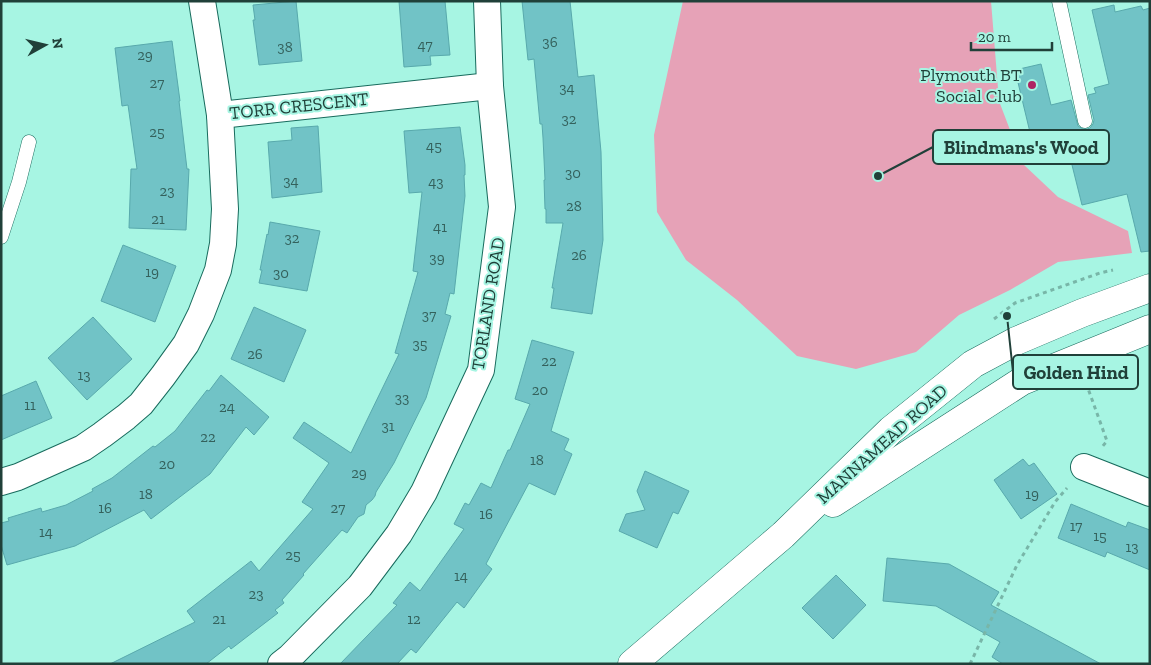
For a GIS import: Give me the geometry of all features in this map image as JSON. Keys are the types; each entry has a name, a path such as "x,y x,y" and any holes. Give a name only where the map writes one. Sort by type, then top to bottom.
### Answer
{"main road":[{"name":"MANNAMEAD ROAD","path":"632,664 783,535 891,430 973,364 1016,341 1082,313 1150,288"},
{"name":"MANNAMEAD ROAD","path":"783,535 1022,382 1150,329"}],"street":[{"path":"202,1 220,115"},
{"name":"TORLAND ROAD","path":"281,664 360,586 399,534 424,492 481,370 502,207 490,86 488,1"},
{"name":"TORR CRESCENT","path":"1,482 56,461 83,448 102,435 141,404 164,376 186,344 201,314 218,270 223,244 225,210 220,115 490,86"},
{"path":"1084,467 1150,494"}],"lane":[{"path":"1059,1 1085,121"},
{"path":"1,237 19,182 29,142"}],"path":[{"path":"970,664 1017,564 1055,502 1107,441 1078,359"}],"shaded area":[{"path":"683,1 991,1 999,101 1023,164 1058,197 1128,231 1132,253 1058,262 1010,290 959,315 916,352 856,369 797,356 737,300 686,260 657,212 654,135"}],"building":[{"path":"296,1 302,61 259,65 253,5"},
{"path":"399,1 445,1 450,55 430,56 431,65 404,67"},
{"path":"522,1 570,1 578,77 594,75 601,152 603,240 592,314 551,308 554,288 552,288 563,223 546,223 542,124 540,124 534,59 528,60"},
{"path":"1114,5 1115,12 1141,6 1143,10 1150,8 1150,251 1141,252 1127,194 1082,205 1066,141 1034,149 1015,70 1041,64 1051,105 1071,100 1078,126 1083,129 1090,128 1094,120 1088,95 1096,93 1094,88 1109,84 1092,10"},
{"path":"172,41 187,169 189,169 186,230 129,228 131,169 137,169 128,105 122,106 115,48"},
{"path":"318,126 322,192 272,198 268,142 292,140 291,128"},
{"path":"460,127 465,165 465,196 454,294 450,293 445,314 451,316 426,398 394,463 375,496 366,505 364,514 358,517 347,533 342,530 303,574 282,600 284,603 275,610 278,613 231,649 229,646 206,664 110,664 195,622 187,611 251,561 259,571 313,509 302,502 329,463 293,438 304,422 351,453 399,354 395,353 418,272 413,271 422,192 409,193 404,131"},
{"path":"270,222 320,231 307,291 259,283"},
{"path":"123,245 176,266 155,322 101,301"},
{"path":"254,307 306,330 284,382 231,359"},
{"path":"93,317 132,359 87,400 48,358"},
{"path":"532,340 574,352 551,431 569,439 564,450 572,454 555,495 529,483 486,564 492,569 464,608 457,602 416,653 411,649 397,664 340,664 397,605 393,603 410,582 420,591 464,529 454,524 465,503 469,505 481,483 491,488 530,404 515,399"},
{"path":"221,375 269,417 254,435 246,427 210,474 151,519 144,510 75,546 7,565 1,545 1,523 9,521 8,518 41,508 42,512 66,505 93,491 92,489 112,478 175,431"},
{"path":"36,381 52,418 1,440 1,396"},
{"path":"1023,459 1029,466 1034,463 1057,494 1021,519 994,480"},
{"path":"645,471 689,491 678,514 673,512 657,548 619,531 626,514 645,510 637,491"},
{"path":"1071,504 1126,527 1128,522 1150,530 1150,570 1107,552 1105,557 1058,538"},
{"path":"887,558 949,564 999,592 991,605 1101,664 1003,664 992,657 1000,642 936,606 883,601"},
{"path":"836,575 866,605 833,639 802,608"}],"place":[{"name":"Plymouth BT Social Club","path":"1032,85"},
{"name":"Blindmans's Wood","path":"878,176"},
{"name":"Golden Hind","path":"1007,316"}]}
